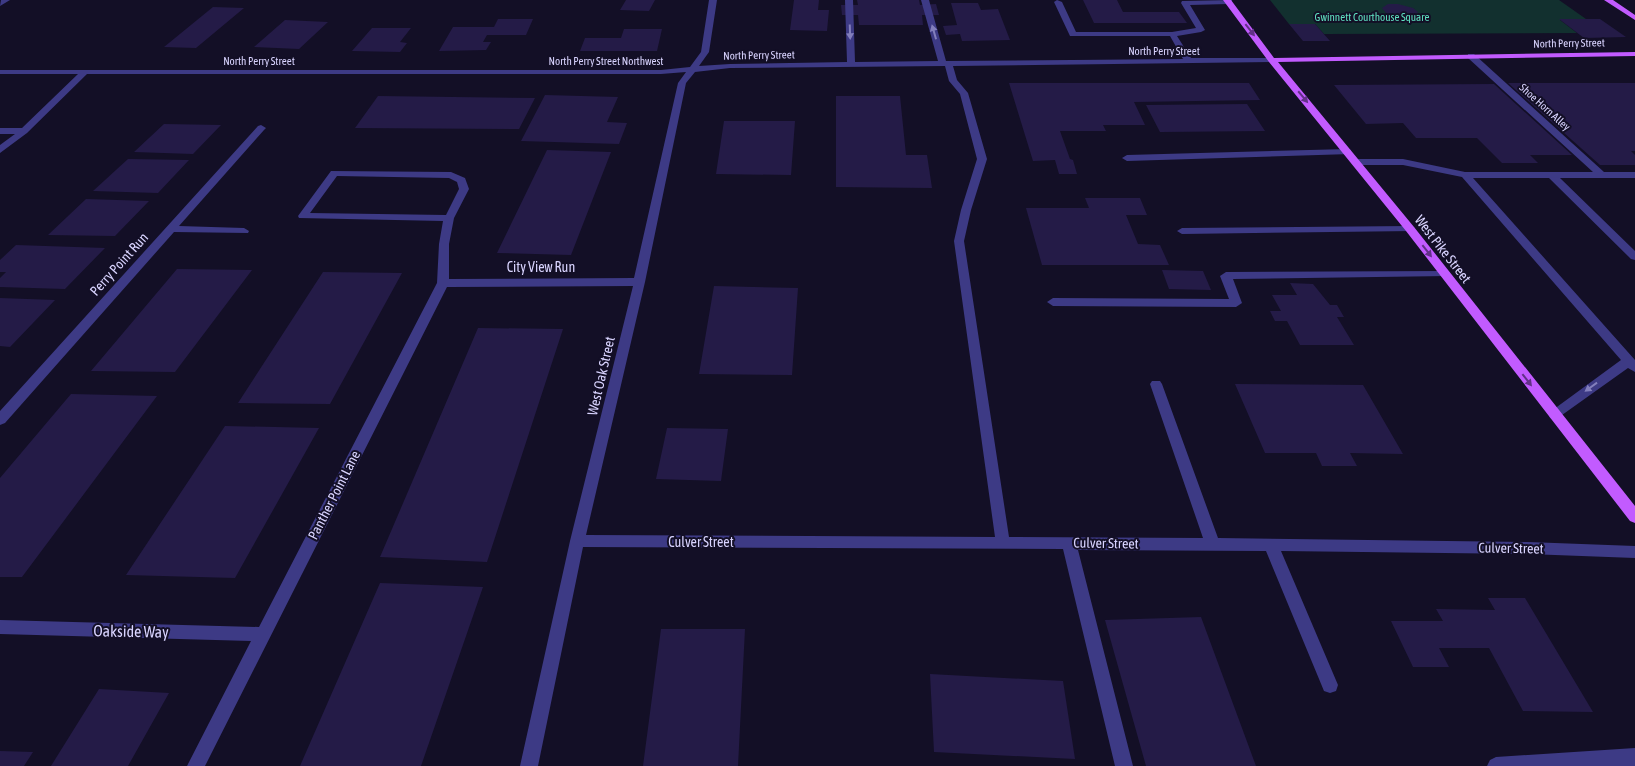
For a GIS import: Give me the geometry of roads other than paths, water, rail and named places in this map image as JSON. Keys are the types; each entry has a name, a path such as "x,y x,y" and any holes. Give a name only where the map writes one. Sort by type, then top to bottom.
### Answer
{"main road":[{"path":"1608,0 1635,18"},
{"name":"West Pike Street","path":"1228,1 1272,60 1410,229 1635,517"},
{"name":"North Perry Street","path":"1272,60 1635,54"}],"street":[{"path":"0,4 6,0"},
{"name":"West Oak Street","path":"529,766 577,541 639,282 682,83 705,52 713,0"},
{"path":"849,0 851,65"},
{"path":"925,0 945,64 953,81 964,93 982,159 966,210 959,241 1004,543"},
{"path":"1058,2 1073,34 1172,34 1201,30 1184,3 1228,1"},
{"path":"1172,34 1189,62"},
{"name":"Shoe Horn Alley","path":"1471,56 1602,175"},
{"name":"North Perry Street","path":"693,69 730,66 1272,60"},
{"name":"North Perry Street Northwest","path":"518,72 661,72 693,69"},
{"name":"North Perry Street","path":"0,72 518,72"},
{"path":"0,150 24,131 85,72"},
{"name":"Perry Point Run","path":"0,420 261,128"},
{"path":"0,131 24,131"},
{"path":"1127,158 1348,152"},
{"path":"1356,162 1403,162 1465,176 1635,175"},
{"name":"Panther Point Lane","path":"196,766 443,282 444,244 449,218 464,189 462,180 451,175 334,173 303,216 449,218"},
{"path":"1552,175 1635,257"},
{"path":"1465,176 1632,365 1555,416"},
{"path":"169,229 244,231"},
{"path":"1182,230 1410,229"},
{"path":"1054,302 1236,303 1226,276 1444,274"},
{"name":"City View Run","path":"443,282 639,282"},
{"path":"1156,384 1213,544"},
{"name":"Culver Street","path":"577,541 1213,544 1635,552"},
{"path":"1069,543 1124,766"},
{"path":"1271,545 1330,685"},
{"name":"Oakside Way","path":"0,627 262,634"},
{"path":"1496,766 1635,757"}],"park label":[{"name":"Gwinnett Courthouse Square","path":"1372,17"}]}
